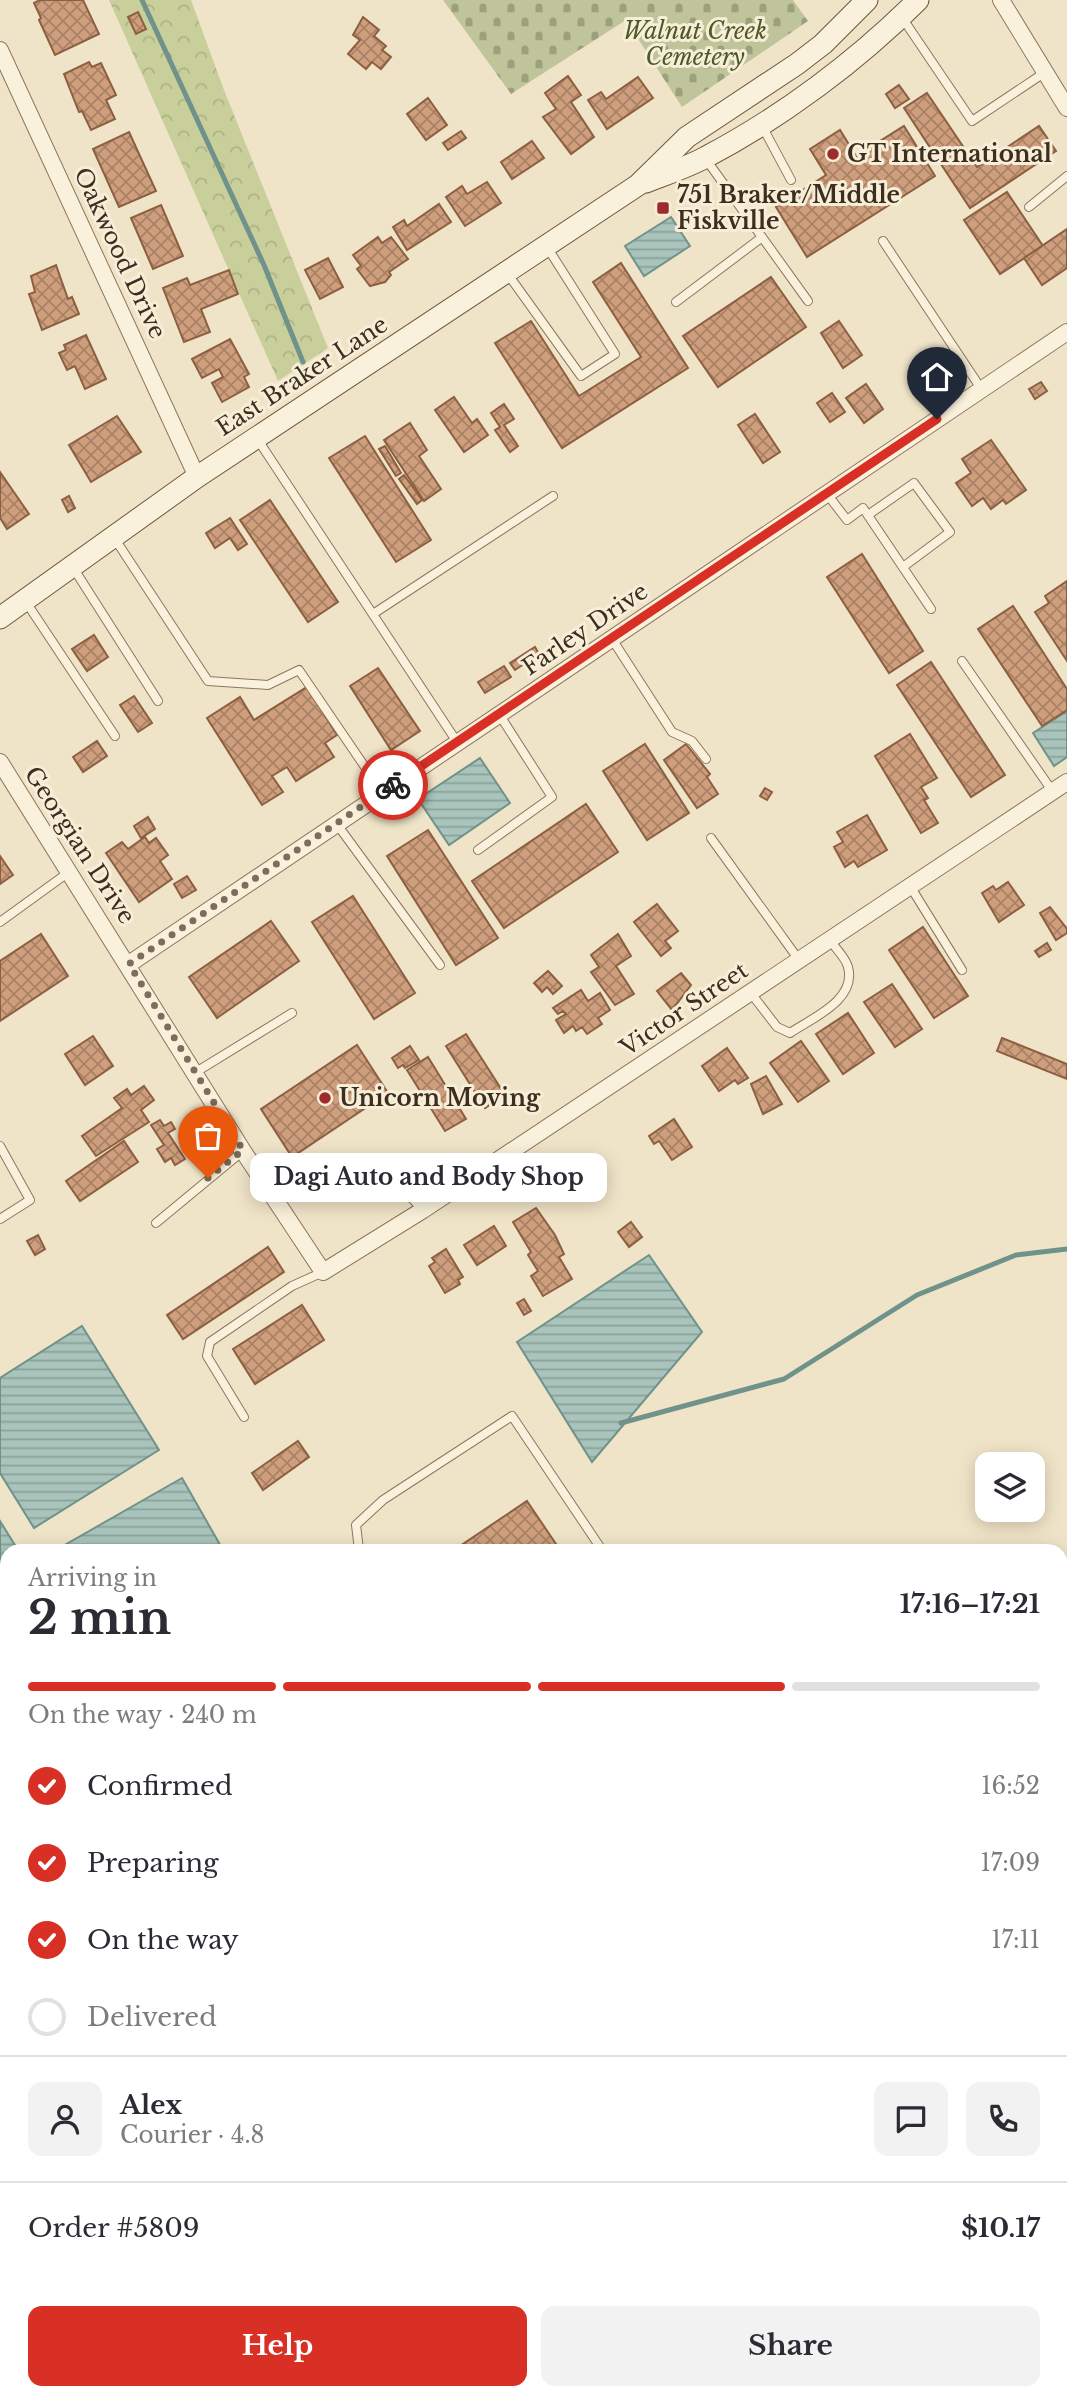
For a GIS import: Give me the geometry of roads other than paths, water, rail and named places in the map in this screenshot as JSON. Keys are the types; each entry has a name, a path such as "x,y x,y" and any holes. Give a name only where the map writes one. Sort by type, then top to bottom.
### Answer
{"main road":[{"name":"East Braker Lane","path":"1,616 197,477 638,185 687,137 797,64 822,44 867,0"},
{"name":"East Braker Lane","path":"638,185 705,158 761,124 834,73 918,0"}],"street":[{"path":"1001,0 1067,108"},
{"name":"Oakwood Drive","path":"0,50 197,477"},
{"name":"Farley Drive","path":"129,964 1067,332"},
{"name":"Georgian Drive","path":"0,762 129,964 243,1150 323,1272"},
{"name":"Victor Street","path":"323,1272 423,1210 1067,782"}],"lane":[{"path":"901,16 972,121 1044,73"},
{"path":"761,124 791,180"},
{"path":"705,158 808,300"},
{"path":"1029,207 1067,176"},
{"path":"676,302 761,238"},
{"path":"883,241 982,390"},
{"path":"507,273 581,376 615,354 547,247"},
{"path":"256,438 457,742"},
{"path":"867,514 914,482 950,532 903,567"},
{"path":"827,494 847,520 863,508 931,610"},
{"path":"373,614 553,496"},
{"path":"114,536 208,681 268,685 299,670 382,792"},
{"path":"72,566 158,701"},
{"path":"24,600 115,736"},
{"path":"611,639 672,732 692,741 706,759"},
{"path":"962,661 1053,792"},
{"path":"478,850 552,797 499,714"},
{"path":"336,824 440,965"},
{"path":"711,838 799,960"},
{"path":"0,922 69,872"},
{"path":"910,887 962,971"},
{"path":"750,992 777,1027 790,1033 842,998 849,984 848,965 830,940"},
{"path":"196,1072 292,1013"},
{"path":"0,1146 30,1200 0,1219"},
{"path":"156,1223 243,1150"},
{"path":"268,1189 376,1161 423,1210"},
{"path":"244,1417 207,1356 210,1342 292,1286 323,1272"},
{"path":"358,1544 356,1525 383,1500 512,1416 597,1544"}],"water":[{"path":"671,217 690,246 644,276 625,246"},
{"path":"1067,711 1067,757 1054,766 1033,733"},
{"path":"480,758 510,803 449,845 418,799"},
{"path":"649,1255 702,1332 592,1462 517,1342"},
{"path":"82,1326 159,1450 34,1528 0,1473 0,1378"},
{"path":"182,1478 220,1544 66,1544"},
{"path":"0,1521 14,1544 0,1544"}],"waterway":[{"path":"142,0 264,265 303,362"},
{"path":"621,1423 784,1379 917,1295 1016,1255 1067,1249"}],"place":[{"name":"GT International","path":"833,154"},
{"name":"751 Braker/Middle Fiskville","path":"663,208"},
{"name":"Unicorn Moving","path":"325,1098"},
{"name":"Dagi Auto and Body Shop","path":"208,1178"}],"park label":[{"name":"Walnut Creek Cemetery","path":"695,44"}]}
